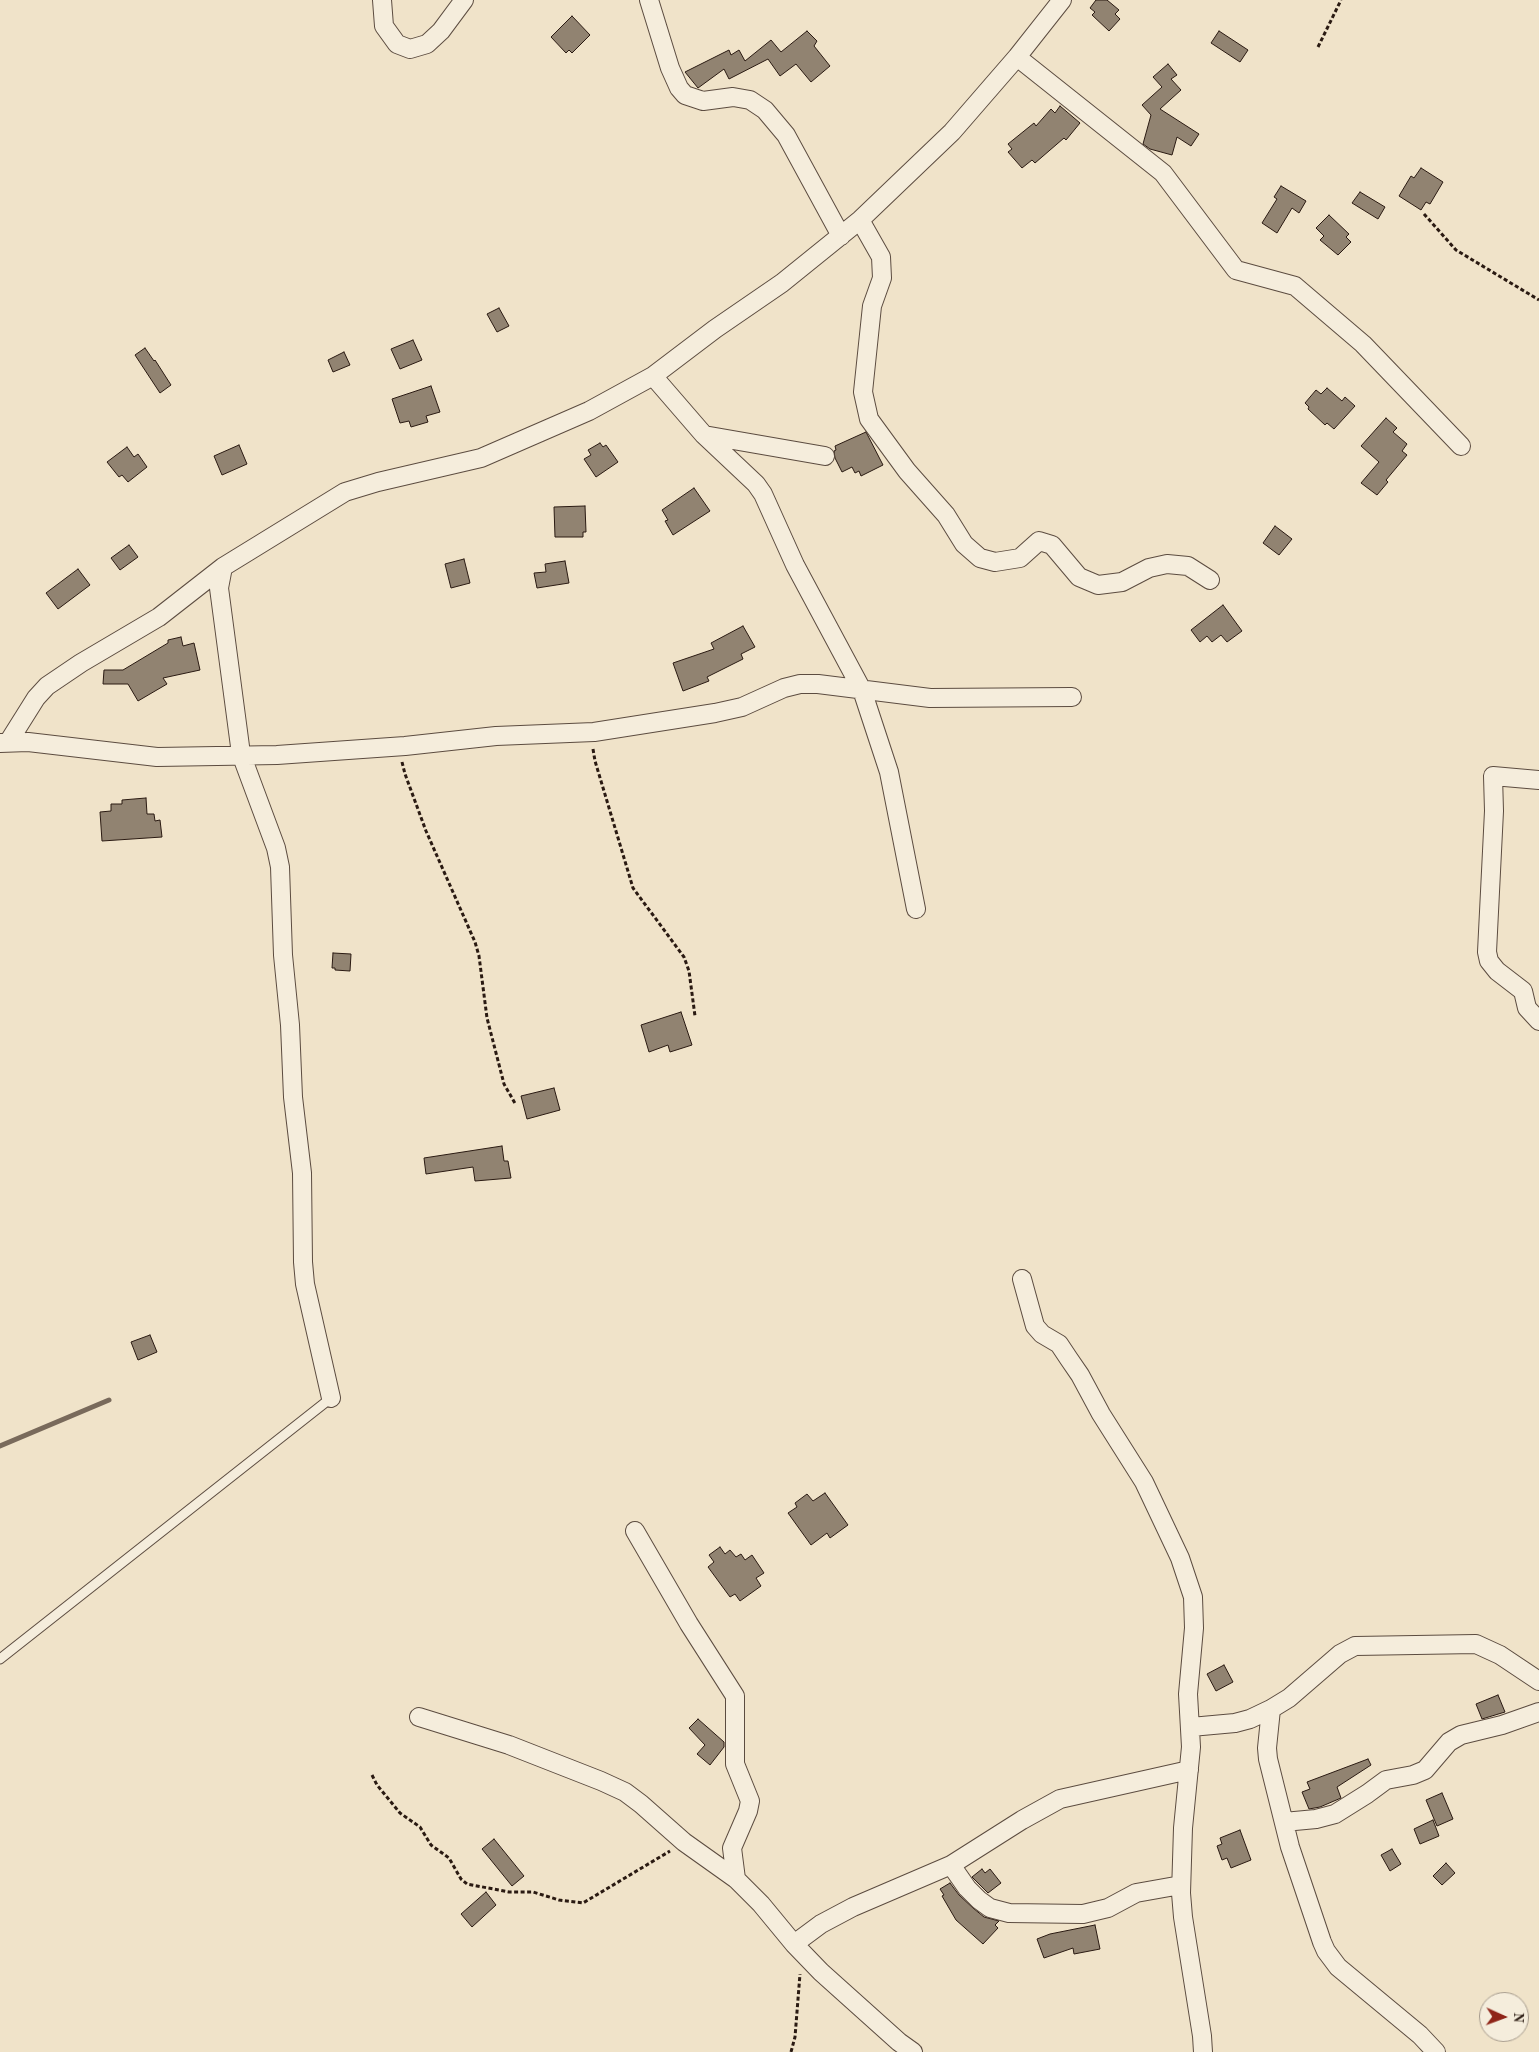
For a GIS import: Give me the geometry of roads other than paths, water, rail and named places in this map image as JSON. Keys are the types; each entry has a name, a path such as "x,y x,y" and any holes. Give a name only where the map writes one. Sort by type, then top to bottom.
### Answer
{"street":[{"path":"382,0 384,26 397,44 410,49 427,44 441,31 464,0"},
{"path":"649,0 670,68 679,88 685,95 703,101 733,97 750,100 765,110 786,135 841,236"},
{"path":"4,742 47,686 158,616 222,567 345,492 378,482 481,458 589,411 653,376 715,329 782,283 860,220 952,132 1017,57 1062,0"},
{"path":"1017,57 1163,173 1236,270 1295,286 1364,344 1461,446"},
{"path":"860,220 881,257 882,278 872,306 863,392 869,419 907,471 946,515 964,544 980,558 995,562 1020,558 1039,541 1052,545 1079,577 1098,585 1122,582 1150,568 1167,564 1188,566 1210,580"},
{"path":"653,376 704,435 756,484 763,494 795,565 862,690 889,772 916,909"},
{"path":"704,435 825,456"},
{"path":"222,567 219,588 241,754 276,848 280,868 283,955 290,1025 293,1097 302,1174 305,1284 331,1398"},
{"path":"4,742 157,757 241,754 277,755 405,746 496,736 594,732 724,711 742,706 784,688 800,684 818,684 930,698 1072,696"},
{"path":"1539,780 1494,776 1487,952 1489,961 1497,971 1523,991 1527,1008 1539,1021"},
{"path":"1022,1279 1035,1326 1042,1334 1059,1344 1080,1375 1100,1414 1144,1482 1180,1558 1193,1598 1194,1609 1188,1694 1191,1727 1190,1770 1183,1828 1181,1885 1183,1917 1203,2052"},
{"path":"635,1531 693,1631 735,1696 735,1764 750,1801 748,1811 732,1848 736,1879"},
{"path":"1191,1727 1250,1720 1271,1709 1306,1685 1340,1654 1355,1646 1476,1644 1500,1655 1539,1681"},
{"path":"1271,1709 1267,1748 1268,1759 1296,1869 1326,1951 1338,1967 1420,2035 1436,2052"},
{"path":"1284,1822 1316,1819 1335,1814 1386,1780 1413,1775 1426,1770 1449,1742 1461,1735 1502,1725 1539,1712"},
{"path":"419,1717 509,1745 614,1786 641,1804 684,1842 736,1879 761,1904 798,1949 850,2000 913,2052"},
{"path":"798,1949 821,1924 853,1907 951,1865 1022,1820 1060,1799 1190,1770"},
{"path":"951,1865 967,1888 979,1900 990,1908 1009,1913 1083,1914 1108,1908 1136,1893 1181,1885"}],"lane":[{"path":"0,1660 331,1398"}],"waterway":[{"path":"0,1446 109,1400"}]}
